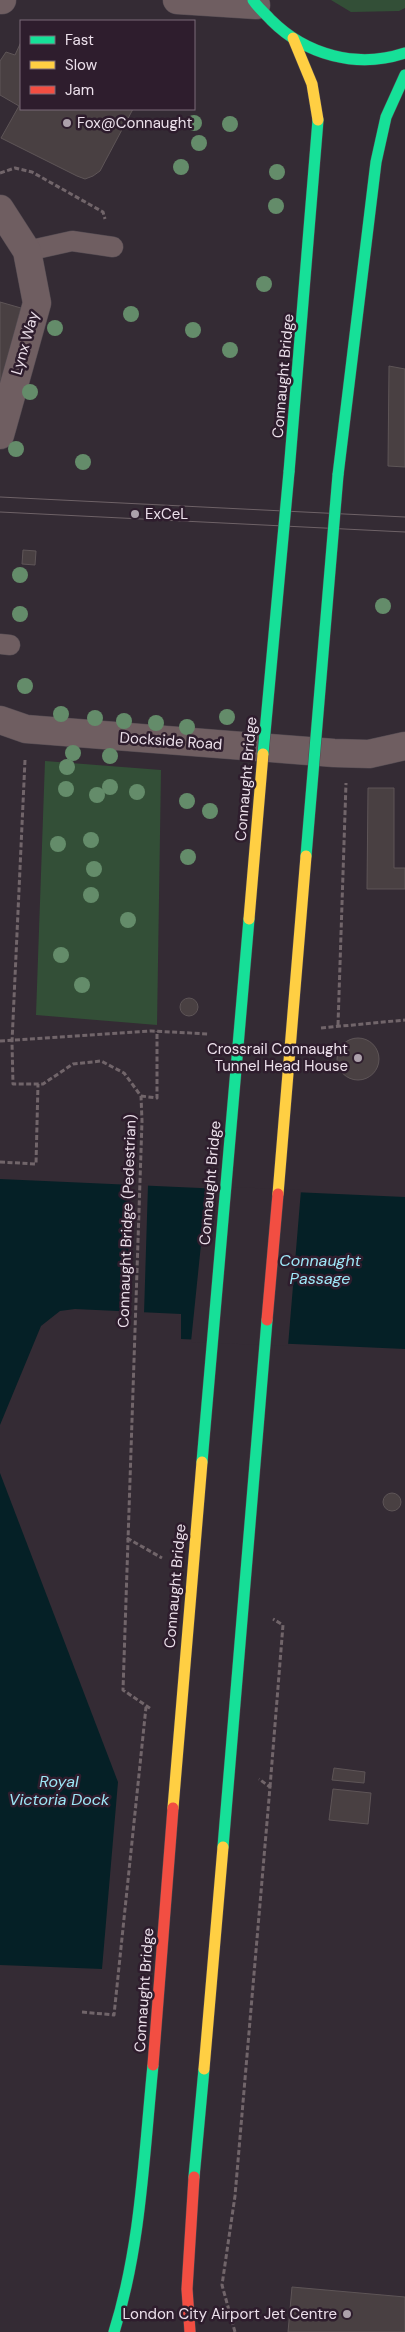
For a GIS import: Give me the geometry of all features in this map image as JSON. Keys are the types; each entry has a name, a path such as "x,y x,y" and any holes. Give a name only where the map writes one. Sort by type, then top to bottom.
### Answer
{"main road":[{"path":"254,2 293,38 326,55 358,60 396,57 405,53"},
{"name":"Connaught Bridge","path":"114,2332 128,2290 133,2256 153,2065 197,1503 319,133 318,109 309,69 293,38"},
{"path":"190,2332 186,2289 189,2246 338,475 376,162 387,114 405,75"}],"street":[{"path":"177,0 254,2"},
{"name":"Lynx Way","path":"0,435 37,302 27,251 4,221"},
{"path":"0,720 26,729"},
{"name":"Dockside Road","path":"26,729 334,753 369,754 405,746"}],"lane":[{"path":"27,251 72,241 113,247"}],"path":[{"path":"0,172 16,168 32,172 104,212 106,225"},
{"path":"0,1162 36,1164 38,1084 13,1084 12,1042 26,729"},
{"path":"338,1025 346,778"},
{"path":"0,1042 151,1031"},
{"path":"141,1096 157,1098 157,1031"},
{"name":"Connaught Bridge (Pedestrian)","path":"38,1084 43,1084 73,1064 101,1061 124,1072 141,1096 142,1121 123,1690 146,1706"},
{"path":"128,1538 169,1562"},
{"path":"235,2332 222,2285 234,2196 283,1625 266,1615"},
{"path":"82,2012 114,2015 146,1706 158,1713"},
{"path":"253,1774 270,1787"}],"green space":[{"path":"331,0 405,0 405,8 399,11 351,12"},
{"path":"45,761 161,770 157,1025 36,1015"}],"water":[{"name":"Connaught Passage","path":"0,1179 405,1197 405,1349 181,1339 181,1314 75,1309 60,1311 41,1326 0,1425"},
{"name":"Royal Victoria Dock","path":"0,1473 118,1782 102,1969 0,1965"}],"pier":[{"path":"130,1183 148,1184 144,1314 127,1314"},
{"path":"207,1186 301,1190 288,1346 191,1342"}],"building":[{"name":"Fox@Connaught","path":"20,44 20,110 132,110 100,171 93,176 85,179 77,176 1,138 19,106 0,95 0,61 6,52 15,55"},
{"path":"0,302 21,308 0,389"},
{"path":"389,366 405,369 405,467 388,466"},
{"path":"23,550 36,551 35,565 22,564"},
{"path":"368,788 394,788 394,868 405,868 405,889 367,889"},
{"path":"189,998 195,1001 198,1007 195,1013 189,1016 183,1013 180,1007 183,1001"},
{"name":"Crossrail Connaught Tunnel Head House","path":"362,1038 370,1041 376,1047 379,1059 376,1071 370,1077 354,1080 346,1077 340,1071 337,1055 340,1047 346,1041"},
{"path":"392,1493 398,1496 401,1502 398,1508 392,1511 386,1508 383,1502 386,1496"},
{"path":"334,1768 365,1772 364,1783 332,1780"},
{"path":"333,1789 371,1793 368,1824 329,1820"},
{"name":"London City Airport Jet Centre","path":"292,2287 405,2297 405,2332 288,2332"}],"tram line":[{"path":"0,497 405,517"},
{"path":"0,512 405,532"}],"traffic: fast":[{"path":"253,0 285,32 300,42 333,56 369,60 405,53"},
{"path":"338,475 376,162 386,117 405,75"},
{"path":"289,472 318,120"},
{"path":"263,754 289,472"},
{"path":"306,856 338,475"},
{"path":"202,1462 249,919"},
{"path":"223,1847 267,1320"},
{"path":"114,2332 123,2299 136,2233 153,2065"},
{"path":"194,2177 204,2069"}],"traffic: slow":[{"path":"293,38 312,84 318,120"},
{"path":"249,919 263,754"},
{"path":"278,1194 306,856"},
{"path":"173,1808 202,1462"},
{"path":"204,2069 223,1847"}],"traffic: jam":[{"path":"267,1320 278,1194"},
{"path":"153,2065 173,1808"},
{"path":"190,2332 187,2289 194,2177"}],"place":[{"name":"Fox@Connaught","path":"67,123"},
{"name":"ExCeL","path":"135,514"},
{"name":"Crossrail Connaught Tunnel Head House","path":"358,1058"},
{"name":"London City Airport Jet Centre","path":"347,2314"}]}
